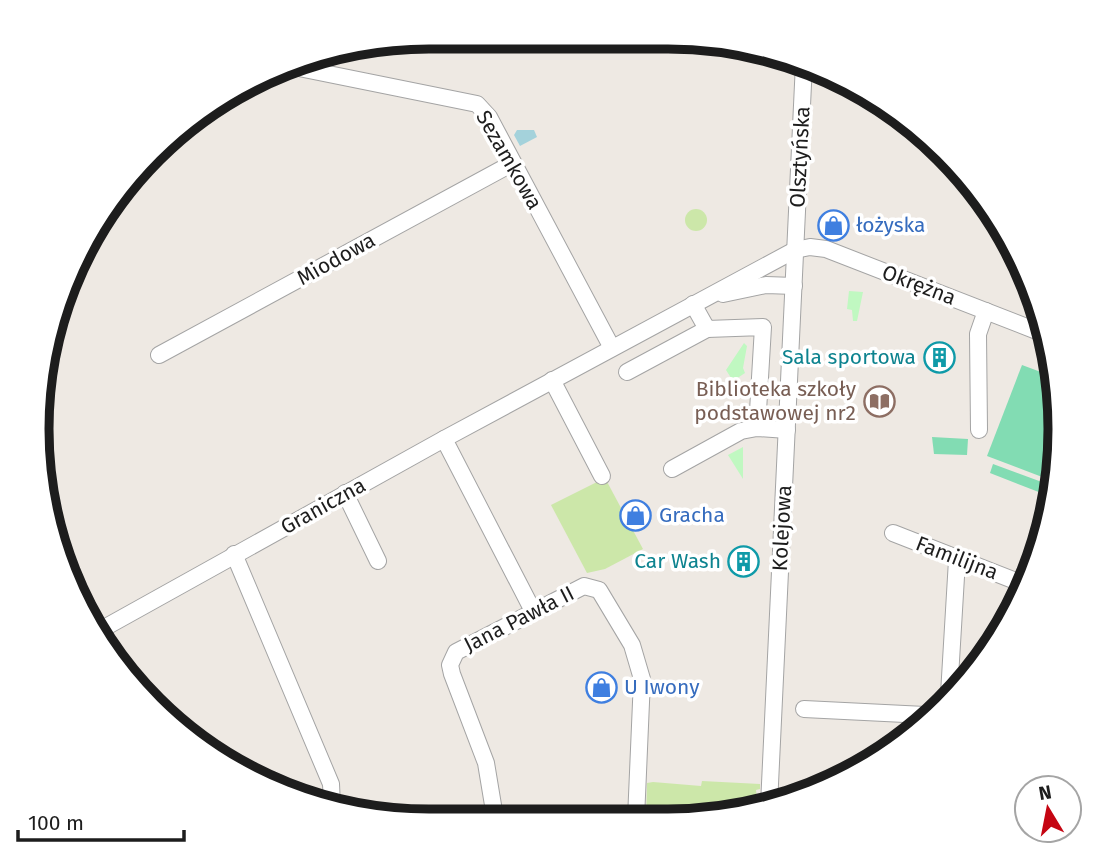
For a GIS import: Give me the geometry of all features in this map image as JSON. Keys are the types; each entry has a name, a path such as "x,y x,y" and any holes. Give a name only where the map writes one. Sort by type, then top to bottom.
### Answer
{"street":[{"name":"Sezamkowa","path":"306,69 478,104 489,117 612,348"},
{"name":"Olsztyńska","path":"795,250 803,74"},
{"name":"Miodowa","path":"159,355 513,163"},
{"name":"Okrężna","path":"795,250 810,247 826,249 1035,330"},
{"name":"Kolejowa","path":"770,795 795,250"},
{"name":"Graniczna","path":"105,627 345,493 795,250"},
{"name":"Graniczna","path":"697,302 765,285 794,286"},
{"path":"697,302 707,329"},
{"path":"979,430 978,334 986,311"},
{"path":"627,372 707,329 763,327 757,428"},
{"path":"552,380 602,476"},
{"path":"672,469 741,431 757,428 787,430"},
{"path":"444,439 533,611"},
{"path":"345,493 378,561"},
{"name":"Familijna","path":"893,533 1016,581"},
{"path":"234,554 331,784 332,796"},
{"path":"950,685 957,560"},
{"name":"Jana Pawła II","path":"494,809 486,763 450,665 456,652 584,586 599,590 632,645 642,679 636,809"},
{"path":"804,709 919,715"}],"green space":[{"path":"696,209 704,212 707,220 704,228 696,231 688,228 685,220 688,212"},
{"path":"849,291 863,292 857,321 853,321 852,310 847,309"},
{"path":"744,343 747,346 743,368 745,373 733,381 726,370"},
{"path":"1022,365 1044,373 1048,429 1045,478 987,456"},
{"path":"932,437 968,439 967,455 934,454"},
{"path":"743,447 743,479 728,455"},
{"path":"993,464 1044,483 1043,493 990,473"},
{"path":"605,478 643,549 605,569 587,573 551,505"},
{"path":"702,781 760,784 760,789 756,790 757,798 742,802 693,808 646,809 647,783 701,786"}],"water":[{"path":"517,130 534,130 537,137 520,146 514,135"}],"place":[{"name":"łożyska","path":"833,225"},
{"name":"Sala sportowa","path":"939,357"},
{"name":"Biblioteka szkoły podstawowej nr2","path":"879,401"},
{"name":"Gracha","path":"636,515"},
{"name":"Car Wash","path":"744,561"},
{"name":"U Iwony","path":"601,687"}]}
